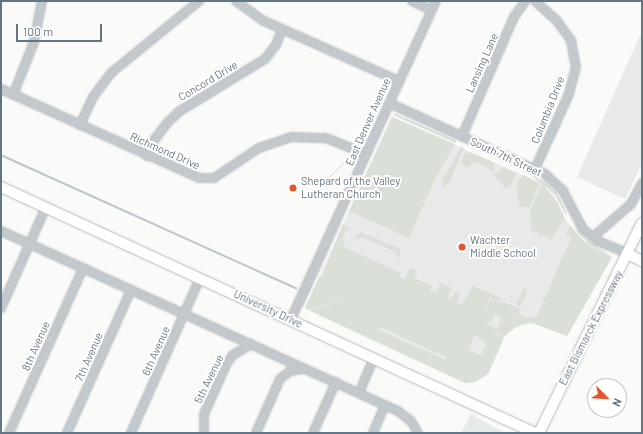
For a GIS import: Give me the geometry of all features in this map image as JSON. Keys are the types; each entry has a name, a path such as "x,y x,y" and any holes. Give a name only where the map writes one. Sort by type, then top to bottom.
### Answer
{"main road":[{"name":"University Drive","path":"1,187 291,319 535,433"},
{"name":"East Bismarck Expressway","path":"539,433 642,224"},
{"name":"South 7th Street","path":"628,254 642,261"}],"street":[{"path":"13,94 34,42 42,1"},
{"path":"80,125 93,97 111,73 199,1"},
{"path":"236,1 264,21 399,81"},
{"path":"412,1 432,10"},
{"name":"East Denver Avenue","path":"291,319 436,1"},
{"name":"Lansing Lane","path":"462,136 514,17 525,1"},
{"name":"Columbia Drive","path":"535,1 557,21 571,40 576,67 568,94 535,169"},
{"name":"Concord Drive","path":"148,156 155,139 168,122 180,111 265,59 276,45 282,29"},
{"name":"Richmond Drive","path":"1,89 199,178 214,178 264,146 291,137 326,138 366,154"},
{"name":"South 7th Street","path":"389,104 535,169 558,185 579,223 592,237 628,254"},
{"path":"592,237 631,204 642,183"},
{"path":"1,308 46,207"},
{"path":"1,230 385,405 407,417 418,433"},
{"name":"8th Avenue","path":"9,433 83,268"},
{"name":"6th Avenue","path":"131,433 200,278"},
{"name":"7th Avenue","path":"67,433 131,290"},
{"name":"5th Avenue","path":"204,433 204,414 227,363 233,355 251,344"},
{"path":"359,393 374,358"},
{"path":"256,433 280,379 290,371 306,369"},
{"path":"313,433 336,382"},
{"path":"373,433 385,405"}],"shaded area":[{"path":"642,31 642,164 625,199 577,177"},
{"path":"394,113 456,140 456,143 393,115"},
{"name":"Wachter Middle School","path":"392,117 540,183 554,196 565,219 581,239 612,257 567,336 535,323 518,326 505,336 488,374 475,382 465,383 305,308"},
{"path":"392,117 455,144 434,181 409,238 349,211"},
{"path":"388,118 389,119 312,195"},
{"path":"461,147 464,148 449,183 443,187 442,181"},
{"path":"469,152 493,162 495,170 492,173 489,168 475,162 467,168 460,162 464,155"},
{"path":"504,168 516,173 510,187 504,188 503,184 493,175"},
{"path":"527,172 544,181 557,193 565,209 567,217 555,195"},
{"path":"523,175 540,183 529,207 520,207 516,185"},
{"path":"542,184 558,203 565,219 550,240 545,235 538,236 538,232 532,233 530,210"},
{"path":"341,224 303,307 303,304"},
{"path":"343,224 351,229 346,231 342,240 345,243 344,247 401,273 399,276 402,278 405,279 410,268 417,271 414,278 432,286 430,291 436,293 441,283 452,288 448,299 451,300 455,292 460,293 458,303 461,305 473,286 503,299 498,301 489,298 483,315 490,300 504,302 520,309 518,314 530,319 532,316 536,318 571,238 566,234 570,226 588,245 612,257 567,336 529,322 512,329 505,336 491,331 504,338 488,374 475,382 465,383 310,311 354,297 308,310 305,308 319,277 322,277","holes":["495,314 502,317 497,329 490,326 486,321 490,322","380,327 446,357 446,360 379,330","475,335 487,343 481,355 468,351"]},
{"path":"571,225 590,242 612,256 589,244"},
{"path":"361,232 400,249 400,256 397,258 396,252 362,237 357,240 356,237"},
{"path":"523,288 528,290 521,307 516,305"},
{"path":"471,414 505,433 461,433"}],"waterway":[{"path":"1,155 296,288"}],"place":[{"name":"Shepard of the Valley Lutheran Church","path":"293,188"},
{"name":"Wachter Middle School","path":"462,247"}]}
